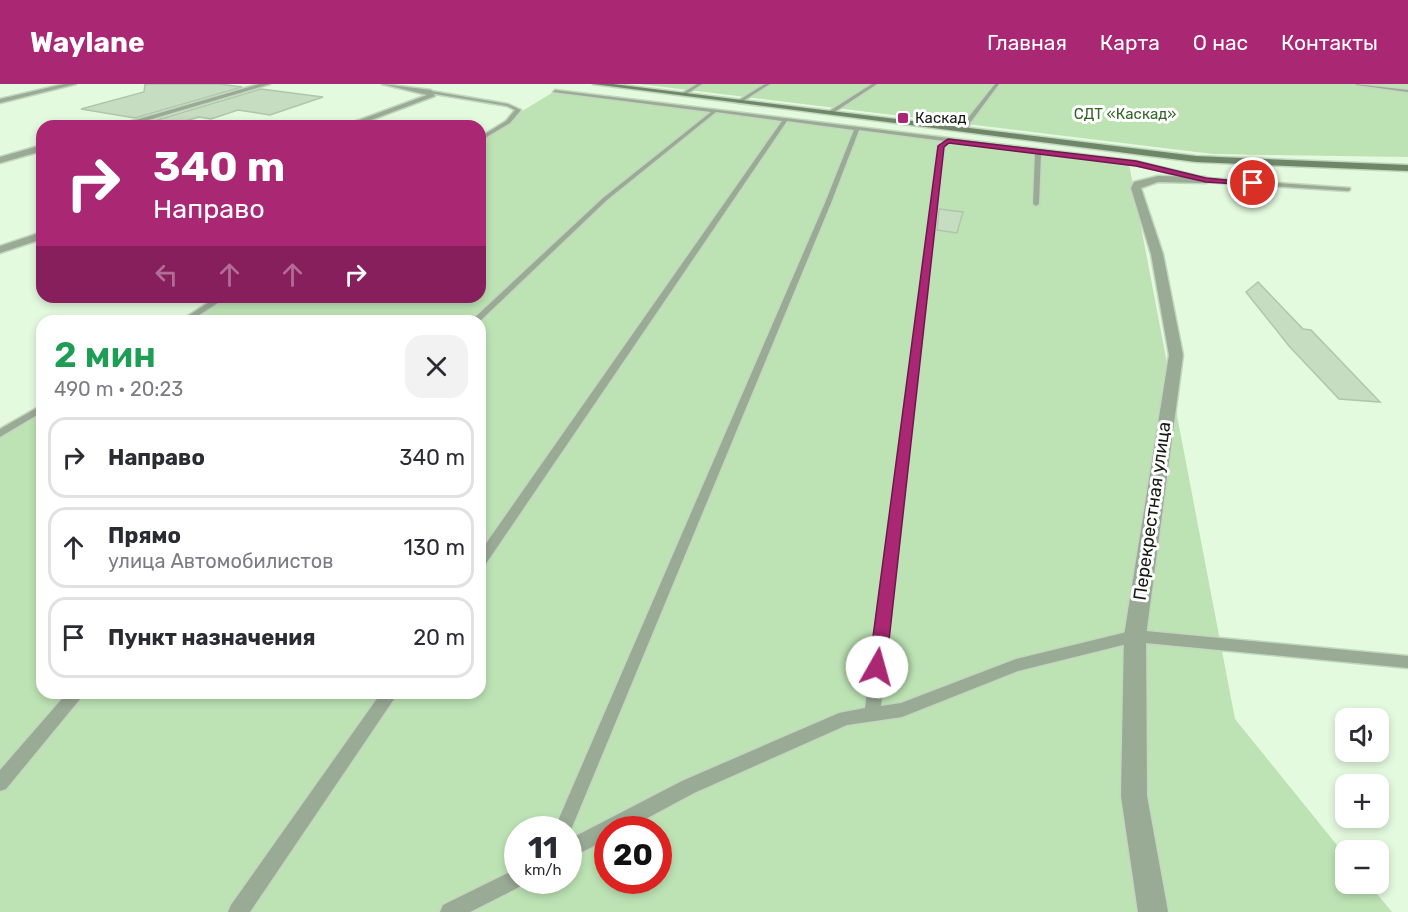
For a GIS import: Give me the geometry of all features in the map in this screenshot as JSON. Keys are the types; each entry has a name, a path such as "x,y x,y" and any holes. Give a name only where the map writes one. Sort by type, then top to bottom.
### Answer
{"street":[{"path":"0,101 73,84"},
{"path":"140,120 267,84"},
{"path":"363,120 431,96 431,92 385,84"},
{"path":"597,84 1196,159 1408,168"},
{"path":"0,160 36,150"},
{"name":"Перекрестная улица","path":"1153,912 1134,796 1135,636 1176,355 1157,254 1137,184 1158,179 1206,180"},
{"path":"0,250 36,237"}],"lane":[{"path":"683,94 700,84"},
{"path":"738,102 768,84"},
{"path":"831,112 875,84"},
{"path":"966,130 967,123 997,84"},
{"path":"1357,84 1408,91"},
{"path":"555,91 716,110 856,130 1038,150 1136,164 1206,180 1348,189"},
{"path":"431,92 508,105 518,110 508,122 486,135"},
{"path":"481,315 605,199 716,110"},
{"path":"486,553 784,120"},
{"path":"569,816 856,130"},
{"path":"872,714 941,146 948,141"},
{"path":"1036,204 1038,150"},
{"path":"194,315 213,303"},
{"path":"0,434 36,412"},
{"path":"582,843 688,787 845,718 903,710 1016,665 1135,636 1408,662"},
{"path":"0,783 72,699"},
{"path":"238,912 386,699"},
{"path":"450,912 504,884"}],"green space":[{"name":"СДТ «Каскад»","path":"639,84 1408,84 1408,157 1213,154"},
{"path":"555,91 1129,164 1235,719 1335,843 1335,894 1377,894 1392,912 0,912 0,432 36,411 36,699 486,699 486,315 191,315 210,303 486,303 486,133"}],"building":[{"path":"145,84 220,84 242,87 135,118 81,109 144,92"},
{"path":"261,89 323,97 270,115 238,110 211,119 199,117 189,120 157,120"},
{"path":"939,209 963,212 957,233 937,230"},
{"path":"1258,282 1303,329 1311,330 1380,402 1339,399 1289,346 1246,292"}],"place":[{"name":"Каскад","path":"903,118"}],"route":[{"path":"877,667 941,146 948,141 1038,150 1178,171 1206,180 1253,183"}]}
